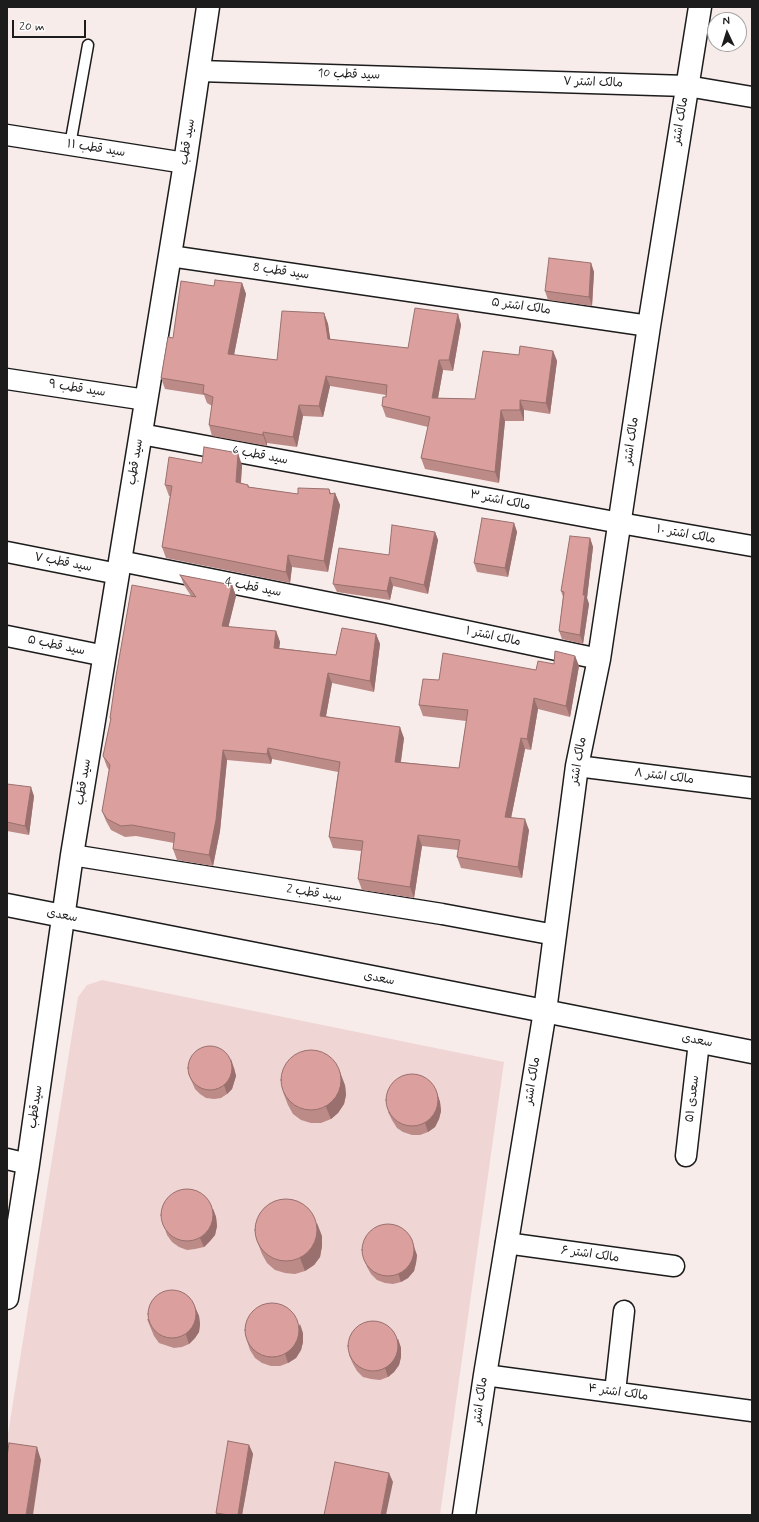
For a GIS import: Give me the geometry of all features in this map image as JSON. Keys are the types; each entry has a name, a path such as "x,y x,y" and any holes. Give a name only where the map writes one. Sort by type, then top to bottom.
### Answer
{"street":[{"name":"سید قطب","path":"63,916 185,163 208,7"},
{"name":"مالک اشتر","path":"464,1515 556,935 577,766 600,659 649,326 700,7"},
{"name":"سید قطب 10","path":"199,71 499,80"},
{"name":"مالک اشتر ۷","path":"499,80 687,86 752,97"},
{"name":"سید قطب ۱۱","path":"7,136 185,163"},
{"name":"سید قطب 8","path":"170,256 393,288"},
{"name":"مالک اشتر ۵","path":"393,288 649,326"},
{"name":"سید قطب ۹","path":"7,379 146,400"},
{"name":"سید قطب 6","path":"141,434 380,478"},
{"name":"مالک اشتر ۳","path":"380,478 620,523"},
{"name":"مالک اشتر ۱۰","path":"620,523 752,546"},
{"name":"سید قطب ۷","path":"7,552 119,567"},
{"name":"سید قطب 4","path":"119,567 386,614"},
{"name":"مالک اشتر ۱","path":"386,614 600,659"},
{"name":"سید قطب ۵","path":"7,636 105,656"},
{"name":"مالک اشتر ۸","path":"577,766 752,788"},
{"name":"سید قطب 2","path":"72,855 434,913 556,935"},
{"name":"سعدی","path":"7,905 752,1052"},
{"name":"سیدقطب","path":"7,1298 28,1164 63,916"},
{"name":"سعدی ۵۱","path":"686,1156 699,1042"},
{"path":"7,1159 28,1164"},
{"name":"مالک اشتر ۶","path":"506,1243 674,1266"},
{"path":"615,1392 624,1311"},
{"name":"مالک اشتر ۴","path":"485,1375 752,1411"}],"lane":[{"path":"70,145 88,45"}],"shaded area":[{"path":"102,980 504,1062 440,1515 7,1515 7,1440 78,997 87,985"}],"building":[{"path":"549,258 591,263 589,297 545,291"},
{"path":"215,280 242,283 228,354 277,360 282,311 324,313 328,339 408,348 415,308 458,314 449,360 439,360 432,398 475,399 483,351 519,355 520,346 553,351 546,403 520,400 520,410 501,410 495,472 421,458 430,417 382,406 383,397 386,397 387,385 326,376 319,406 299,405 293,437 263,432 263,435 209,425 213,397 203,393 204,385 161,378 168,337 173,338 181,281 214,286"},
{"path":"204,447 238,453 236,482 248,485 248,487 298,494 298,488 329,489 330,494 335,493 324,561 288,555 286,572 162,547 172,486 165,485 169,457 202,463"},
{"path":"482,518 514,523 505,568 474,563"},
{"path":"392,525 435,532 424,585 390,577 387,591 333,584 339,548 389,555"},
{"path":"570,536 590,538 580,635 559,631 564,592 561,591"},
{"path":"180,575 232,585 222,626 276,631 274,648 336,655 342,628 376,634 370,681 328,673 320,716 400,727 395,762 459,768 468,710 419,705 423,679 439,680 443,653 536,670 538,661 554,664 555,651 575,656 566,706 534,698 527,739 521,738 505,817 525,819 518,867 457,857 460,840 418,835 410,887 358,879 363,841 329,837 340,762 268,748 267,754 223,750 216,820 209,855 173,849 175,833 132,825 121,826 107,819 102,811 110,765 103,756 111,718 116,676 132,585 196,597"},
{"path":"7,784 31,787 25,826 7,822"},
{"path":"206,1046 214,1046 226,1052 232,1064 232,1072 226,1084 214,1090 206,1090 194,1084 188,1072 188,1064 194,1052"},
{"path":"311,1050 328,1055 336,1063 341,1080 336,1097 328,1105 311,1110 294,1105 286,1097 281,1080 286,1063 294,1055"},
{"path":"412,1074 422,1076 430,1082 436,1090 438,1100 436,1110 430,1118 422,1124 412,1126 402,1124 394,1118 388,1110 386,1100 388,1090 394,1082 402,1076"},
{"path":"187,1189 197,1191 205,1197 211,1205 213,1215 211,1225 205,1233 197,1239 187,1241 177,1239 169,1233 163,1225 161,1215 163,1205 169,1197 177,1191"},
{"path":"280,1199 292,1199 308,1208 315,1218 317,1230 315,1242 308,1252 292,1261 280,1261 269,1256 260,1247 255,1236 255,1224 260,1213 269,1204"},
{"path":"388,1224 398,1226 406,1232 412,1240 414,1250 412,1260 406,1268 398,1274 388,1276 378,1274 370,1268 364,1260 362,1250 364,1240 370,1232 378,1226"},
{"path":"167,1290 177,1290 186,1294 192,1300 195,1305 195,1323 186,1334 177,1338 167,1338 158,1334 152,1328 148,1319 148,1309 152,1300 158,1294"},
{"path":"267,1303 277,1303 287,1307 295,1315 299,1325 299,1335 295,1345 287,1353 277,1357 267,1357 257,1353 249,1345 245,1335 245,1325 249,1315 257,1307"},
{"path":"368,1321 378,1321 391,1328 398,1341 398,1351 391,1364 378,1371 368,1371 359,1367 352,1360 348,1351 348,1341 352,1332 359,1325"},
{"path":"228,1441 249,1445 238,1515 216,1513"},
{"path":"9,1443 37,1447 26,1515 7,1515 7,1457"},
{"path":"335,1462 389,1473 381,1515 324,1515"}]}
